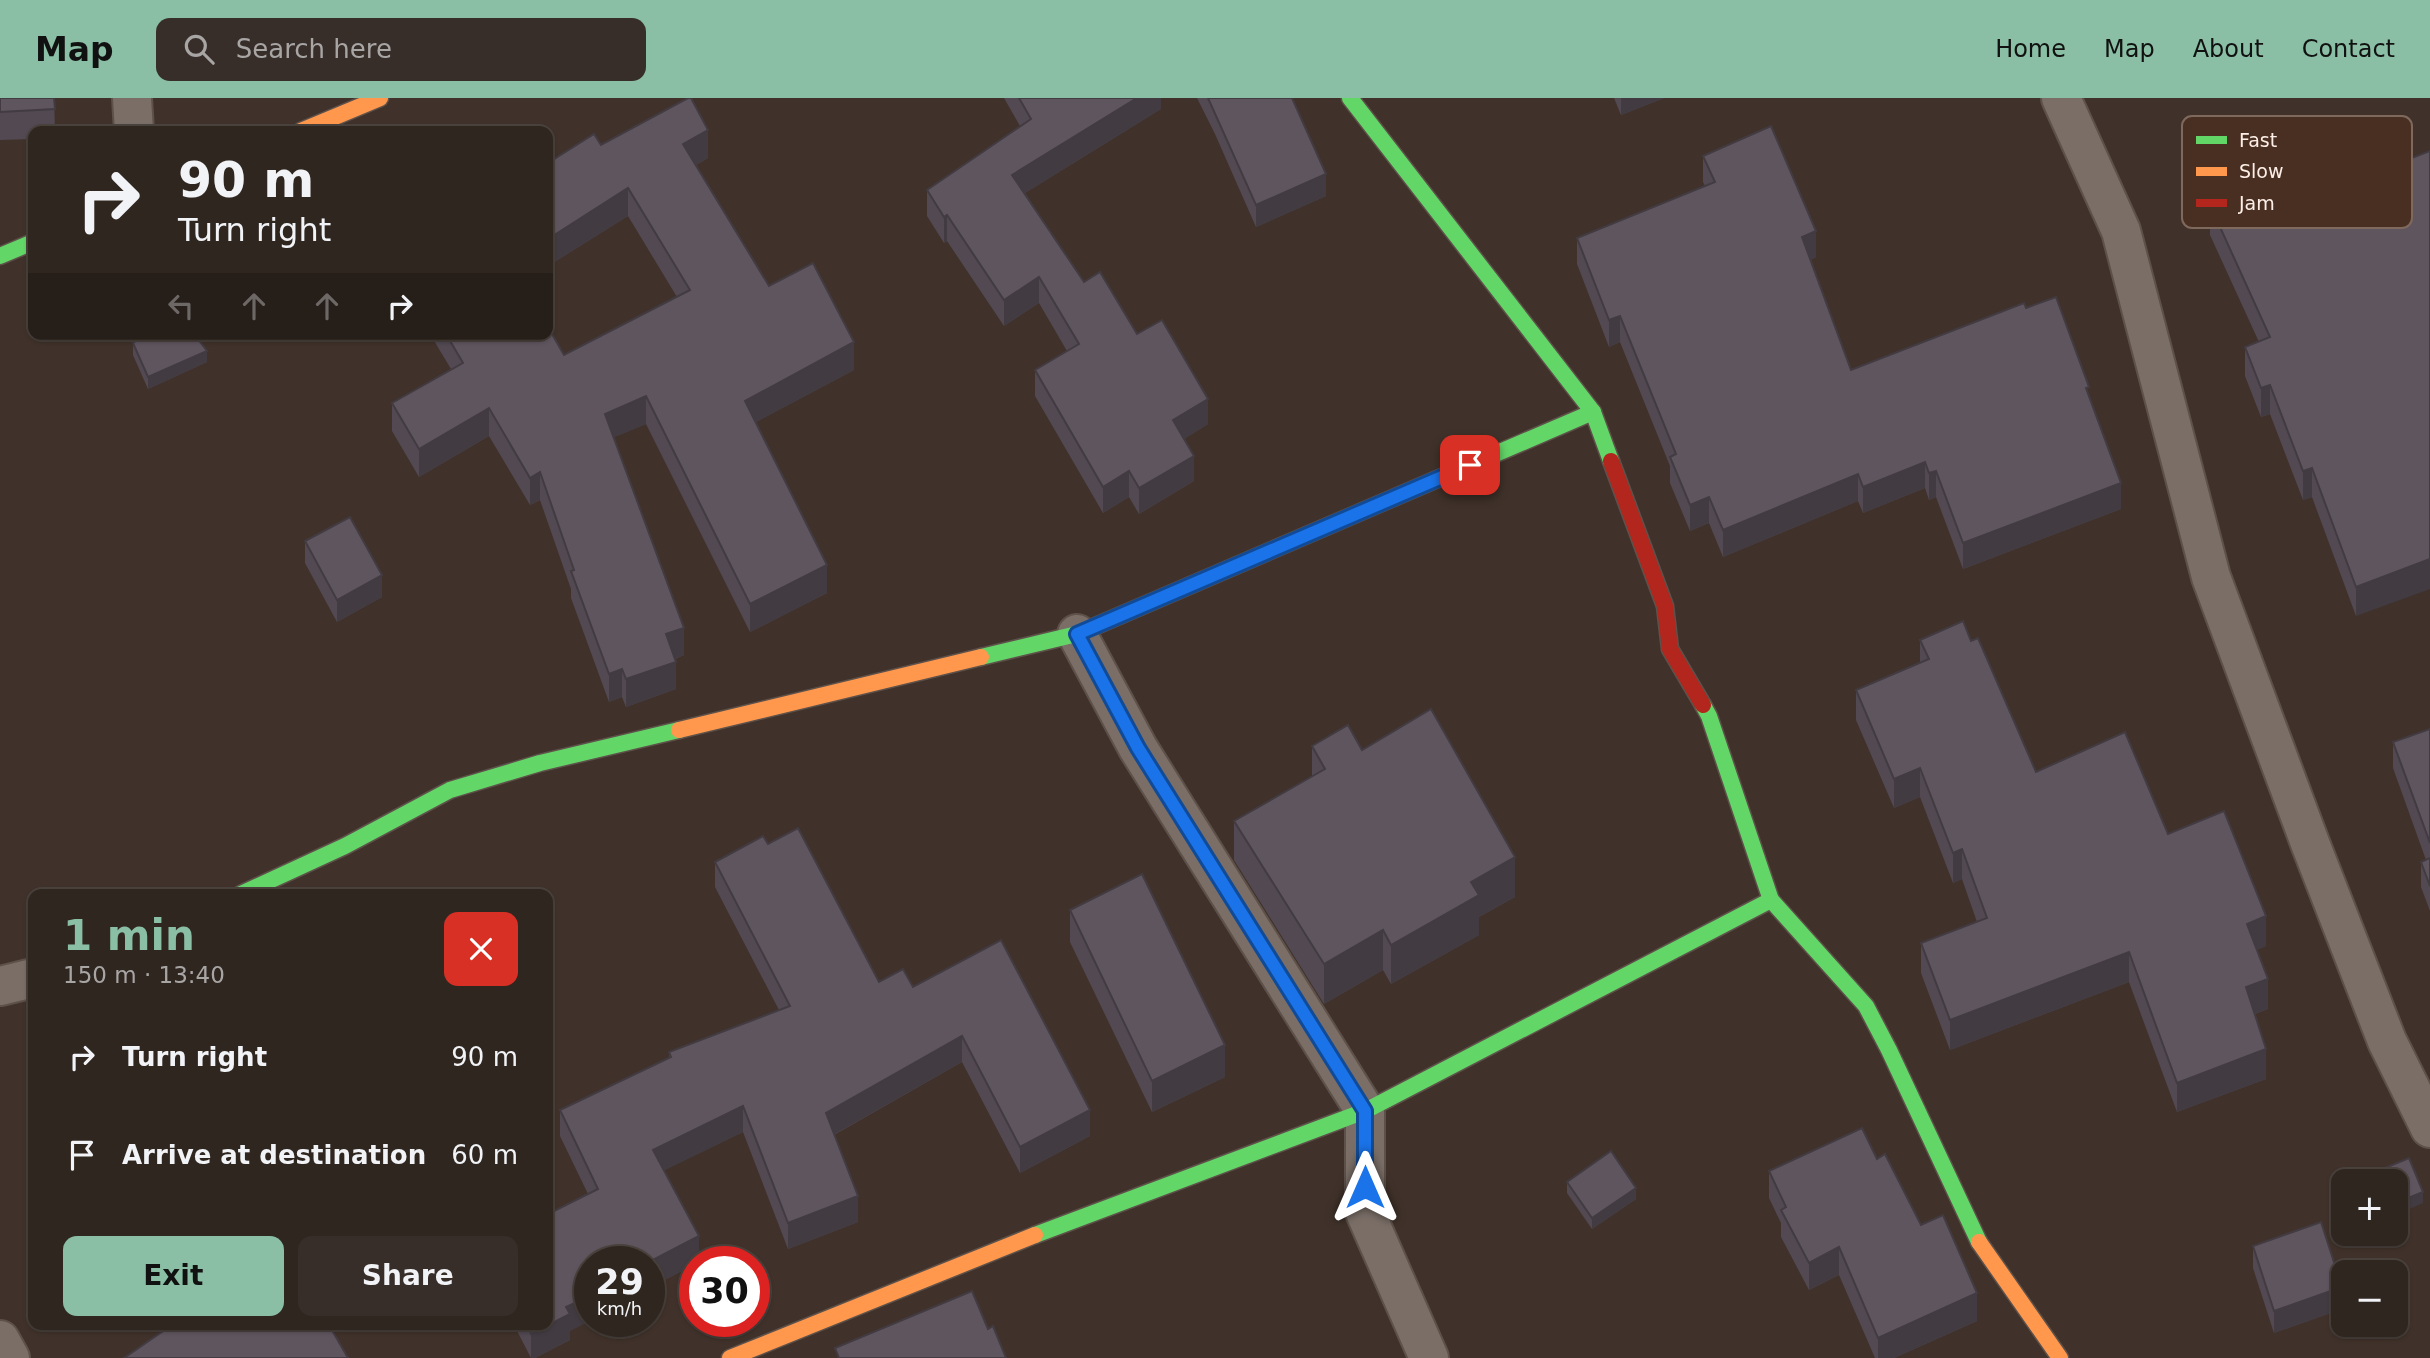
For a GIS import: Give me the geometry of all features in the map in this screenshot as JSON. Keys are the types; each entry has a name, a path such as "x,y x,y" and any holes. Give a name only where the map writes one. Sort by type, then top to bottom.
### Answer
{"street":[{"path":"132,98 135,126"},
{"path":"313,126 380,98"},
{"path":"1350,98 1593,412 1665,606 1670,649 1709,716 1771,900 1866,1006 1978,1241 2060,1358"},
{"path":"2061,98 2121,231 2211,577 2387,1041 2430,1128"},
{"path":"0,256 28,244"},
{"path":"252,889 345,846 450,790 540,763 1077,634 1593,412"},
{"path":"1077,634 1138,748 1365,1111 1365,1212 1429,1358"},
{"path":"730,1358 969,1260 1365,1111 1771,900"},
{"path":"0,986 28,979"},
{"path":"0,1340 10,1358"}],"building":[{"path":"0,98 54,98 55,109 0,112"},
{"path":"691,98 708,130 683,144 769,286 813,263 854,342 745,401 827,565 750,604 646,396 605,414 684,628 666,634 676,662 626,679 622,669 609,674 571,571 574,570 540,472 530,478 489,408 419,449 392,403 463,363 450,340 553,340 553,336 564,355 690,290 628,188 553,236 553,160 594,134 601,145"},
{"path":"1019,98 1137,98 1012,175 1084,282 1100,272 1137,334 1162,320 1208,399 1173,420 1194,456 1139,488 1129,471 1103,487 1035,370 1079,344 1039,277 1004,300 927,190 1031,119"},
{"path":"1208,98 1292,98 1326,174 1256,205"},
{"path":"1771,126 1816,231 1802,237 1851,370 2024,303 2026,308 2056,297 2121,483 1963,543 1936,471 1929,473 1925,462 1863,487 1858,474 1723,530 1709,497 1690,505 1670,457 1676,454 1620,316 1609,320 1577,238 1715,182 1703,156"},
{"path":"2430,151 2430,559 2356,587 2312,468 2303,471 2270,385 2261,388 2245,347 2270,337 2220,228 2412,228 2412,158"},
{"path":"137,340 199,340 207,351 148,377 133,343"},
{"path":"350,517 382,575 337,600 305,541"},
{"path":"1963,621 1971,641 1978,638 2036,772 2125,732 2168,834 2224,811 2266,916 2247,924 2268,979 2246,987 2266,1049 2177,1083 2129,952 1950,1020 1921,943 1987,918 1962,849 1953,853 1920,768 1894,779 1856,690 1929,659 1920,640"},
{"path":"1431,709 1515,857 1471,882 1479,895 1391,945 1383,930 1324,964 1234,821 1325,769 1312,746 1348,725 1362,750"},
{"path":"2430,729 2430,843 2393,742"},
{"path":"798,828 879,982 903,969 913,987 1001,940 1090,1110 1020,1147 962,1036 826,1113 858,1196 788,1223 743,1106 653,1150 699,1236 665,1254 665,1246 574,1246 574,1303 566,1307 570,1314 553,1323 553,1212 598,1189 560,1110 671,1057 669,1052 790,1006 715,862 763,836 768,844"},
{"path":"2430,858 2430,886 2421,862"},
{"path":"1142,874 1225,1045 1152,1081 1070,910"},
{"path":"1862,1128 1877,1159 1885,1154 1921,1225 1943,1215 1977,1293 1878,1338 1839,1247 1809,1263 1781,1210 1786,1207 1769,1171"},
{"path":"1611,1151 1636,1188 1592,1218 1567,1182"},
{"path":"2409,1158 2423,1192 2408,1198 2408,1169 2383,1169"},
{"path":"2321,1222 2333,1260 2331,1260 2331,1291 2274,1311 2253,1246"},
{"path":"972,1291 988,1329 993,1326 1006,1358 839,1358 835,1348"},
{"path":"165,1330 332,1330 348,1358 124,1358"}],"traffic: fast":[{"path":"1350,98 1593,412 1611,461"},
{"path":"0,256 28,244"},
{"path":"981,657 1077,634 1593,412"},
{"path":"1703,705 1771,900 1866,1006 1979,1242"},
{"path":"252,889 345,846 450,790 540,763 679,730"},
{"path":"1035,1235 1365,1111 1771,900"}],"traffic: slow":[{"path":"313,126 380,98"},
{"path":"679,730 981,657"},
{"path":"730,1358 1035,1235"},
{"path":"1979,1242 2060,1358"}],"traffic: jam":[{"path":"1611,461 1665,606 1670,649 1703,705"}],"route":[{"path":"1365,1187 1365,1111 1138,748 1077,634 1470,465"}]}
